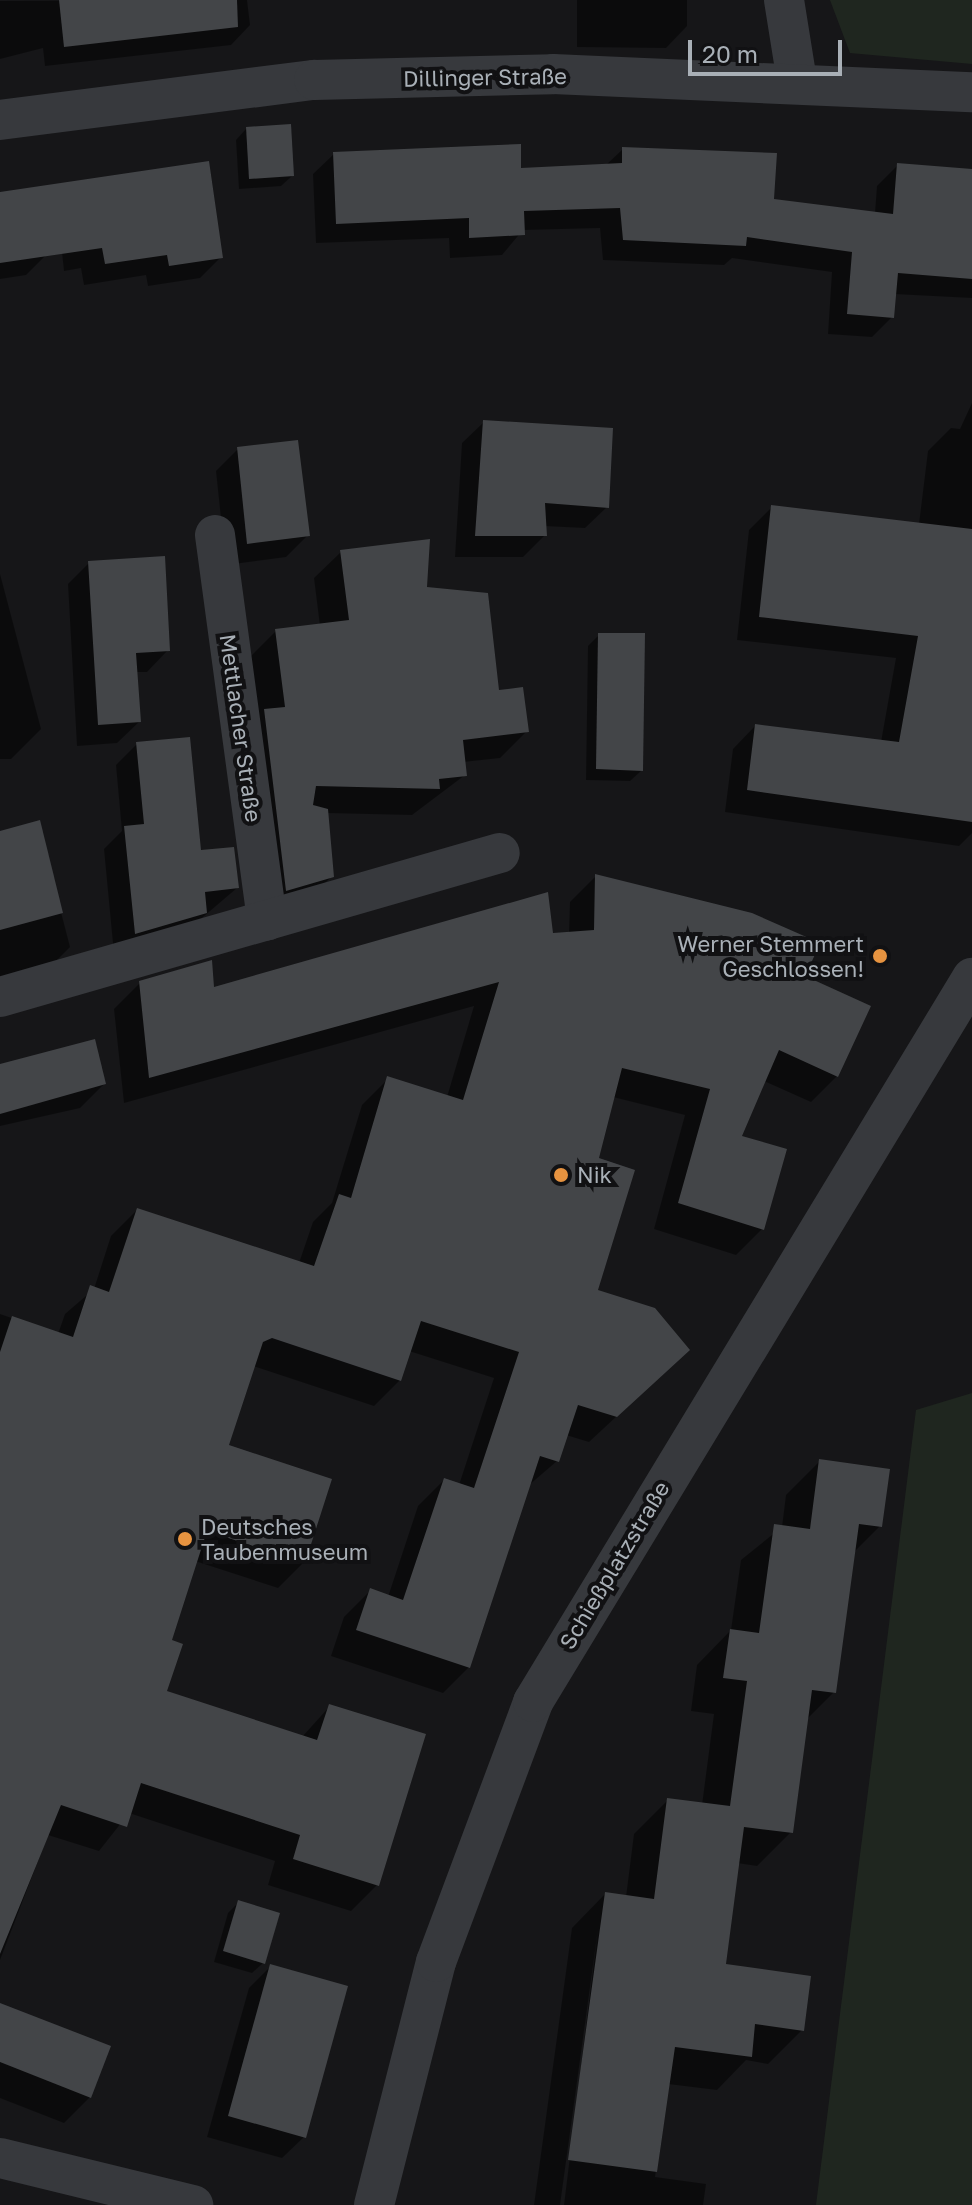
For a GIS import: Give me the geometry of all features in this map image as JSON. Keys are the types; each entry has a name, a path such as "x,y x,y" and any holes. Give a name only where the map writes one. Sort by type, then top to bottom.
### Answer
{"street":[{"path":"784,0 797,81"},
{"name":"Dillinger Straße","path":"0,120 314,80 553,74 797,81 972,92"},
{"name":"Mettlacher Straße","path":"215,535 267,921"},
{"path":"0,997 500,853"},
{"name":"Schießplatzstraße","path":"374,2205 436,1962 533,1702 972,978"},
{"path":"0,2158 193,2205"}],"shaded area":[{"path":"830,0 972,0 972,64 850,53"},
{"path":"972,1393 972,2205 816,2205 916,1410"}],"building":[{"path":"59,0 237,0 238,27 64,47"},
{"path":"291,124 294,176 249,179 246,127"},
{"path":"521,144 521,168 622,163 622,147 777,153 774,199 893,214 897,163 972,169 972,279 898,273 894,318 847,314 852,252 747,237 746,246 623,240 620,208 524,211 525,235 469,238 469,218 336,224 333,152"},
{"path":"209,161 223,258 169,266 167,255 105,264 102,248 0,263 0,192"},
{"path":"483,420 613,428 609,508 545,503 547,536 475,536"},
{"path":"298,440 310,536 247,544 237,447"},
{"path":"771,505 972,529 972,822 747,790 755,724 899,742 918,636 759,617"},
{"path":"430,539 427,587 488,593 499,690 523,687 529,732 463,740 467,776 439,779 440,789 316,786 313,805 328,809 334,877 286,891 264,709 285,707 275,629 349,620 340,550"},
{"path":"165,556 170,651 136,653 141,722 98,725 88,561"},
{"path":"598,633 645,633 643,771 596,769"},
{"path":"190,737 201,850 234,847 239,888 205,892 207,913 135,934 124,826 144,824 136,742"},
{"path":"40,820 63,913 0,930 0,831"},
{"path":"595,874 752,913 811,939 819,946 805,976 871,1006 838,1077 779,1050 742,1136 787,1149 764,1230 678,1203 710,1089 622,1068 599,1158 635,1170 598,1290 655,1308 690,1350 617,1417 578,1405 559,1462 540,1456 470,1668 356,1630 370,1588 403,1600 444,1478 474,1488 519,1352 421,1321 401,1381 272,1338 263,1342 229,1445 332,1479 305,1563 207,1531 172,1640 183,1644 167,1691 317,1740 329,1704 426,1734 379,1886 293,1859 300,1835 141,1783 127,1827 61,1805 0,1954 0,1352 12,1316 73,1337 90,1285 109,1292 137,1208 314,1266 339,1194 351,1198 387,1076 463,1100 499,982 149,1078 139,981 212,960 214,987 548,892 553,933 594,930"},
{"path":"95,1039 106,1084 0,1114 0,1064"},
{"path":"819,1459 890,1469 882,1527 859,1524 836,1693 812,1690 793,1833 744,1827 726,1964 811,1976 804,2031 755,2024 752,2057 675,2047 657,2172 568,2160 605,1892 654,1899 667,1798 730,1806 747,1681 723,1678 730,1629 759,1633 774,1524 810,1529"},
{"path":"238,1900 280,1913 265,1964 223,1951"},
{"path":"270,1964 348,1986 306,2138 228,2116"},
{"path":"0,2003 111,2046 91,2098 0,2062"}],"place":[{"name":"Werner Stemmert Geschlossen!","path":"880,956"},
{"name":"Nik","path":"561,1175"},
{"name":"Deutsches Taubenmuseum","path":"185,1539"}]}
